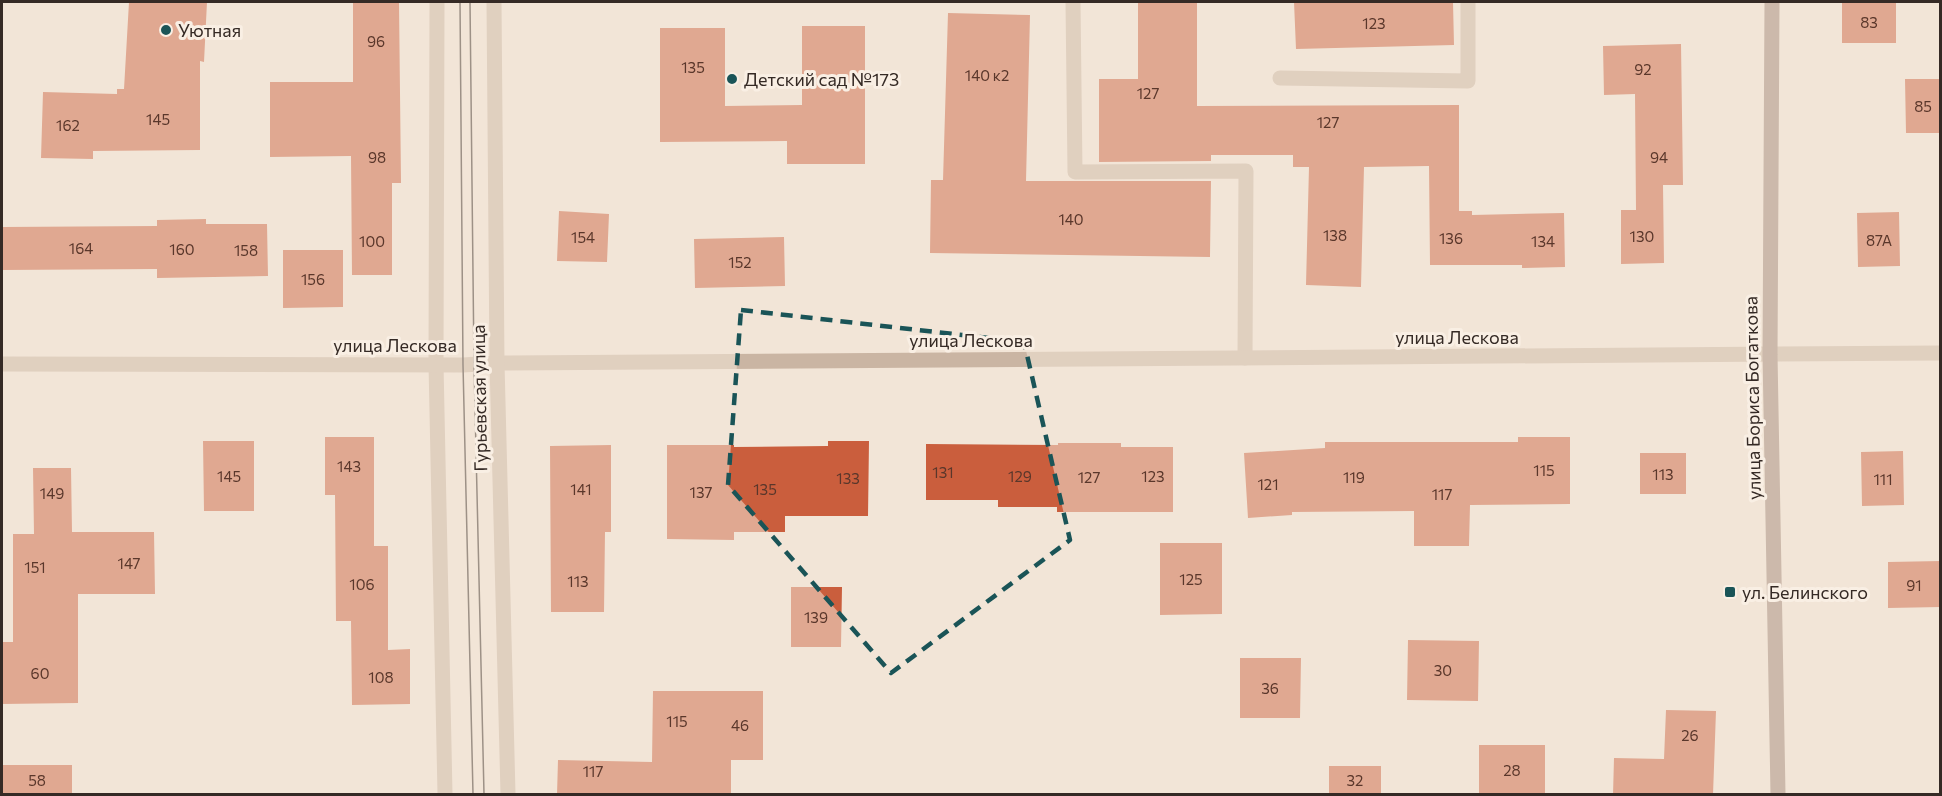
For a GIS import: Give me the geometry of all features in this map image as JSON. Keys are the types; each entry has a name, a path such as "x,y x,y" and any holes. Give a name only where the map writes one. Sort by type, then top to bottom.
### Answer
{"main road":[{"name":"улица Бориса Богаткова","path":"1772,2 1770,355 1778,795"}],"street":[{"path":"437,2 436,364 445,795"},
{"name":"Гурьевская улица","path":"494,2 497,363 508,795"},
{"path":"1073,2 1075,172 1246,171 1245,358"},
{"path":"1280,78 1468,81 1468,2"},
{"name":"улица Лескова","path":"2,364 436,364 1941,353"}],"highlighted area":[{"path":"741,310 1024,342 1070,540 891,673 728,485"}],"building":[{"path":"129,2 207,2 204,62 200,61 200,150 93,151 93,159 41,158 43,92 117,94 117,89 124,89"},
{"path":"353,2 399,2 401,183 392,183 392,275 352,275 351,156 270,157 270,82 353,82"},
{"path":"1138,2 1197,2 1197,106 1459,105 1459,211 1472,211 1472,215 1564,213 1565,267 1430,265 1429,166 1364,167 1361,287 1306,285 1309,167 1293,167 1293,155 1211,155 1211,161 1099,162 1099,79 1138,79"},
{"path":"1294,2 1453,2 1454,45 1296,49"},
{"path":"1842,2 1896,2 1896,43 1842,43"},
{"path":"948,13 1030,15 1026,181 1211,181 1210,257 930,253 931,180 943,180"},
{"path":"802,26 865,26 865,164 787,164 787,141 660,142 660,28 725,28 725,106 802,105"},
{"path":"1681,44 1683,185 1663,185 1664,263 1621,264 1621,210 1636,210 1635,94 1604,95 1603,46"},
{"path":"1905,79 1941,79 1941,133 1906,133"},
{"path":"559,211 609,214 607,262 557,261"},
{"path":"1899,212 1900,266 1858,267 1857,213"},
{"path":"206,219 206,224 267,224 268,276 157,278 157,269 2,270 2,227 157,226 157,220"},
{"path":"784,237 785,286 695,288 694,239"},
{"path":"283,250 343,250 343,307 283,308"},
{"path":"325,437 374,437 374,546 388,546 388,650 410,649 410,704 352,705 351,621 336,621 335,495 325,495"},
{"path":"1518,437 1570,437 1570,504 1470,505 1469,546 1414,546 1414,511 1292,512 1292,515 1248,518 1244,453 1325,448 1325,442 1518,442"},
{"path":"203,441 254,441 254,511 204,511"},
{"path":"828,441 869,441 868,516 785,516 785,532 734,532 734,540 667,539 667,445 828,446"},
{"path":"1058,443 1121,443 1121,447 1173,447 1173,512 1057,512 1057,507 998,507 998,500 926,500 926,444 1058,445"},
{"path":"611,445 611,532 605,532 604,612 551,612 550,446"},
{"path":"1903,451 1904,505 1862,506 1861,452"},
{"path":"1640,453 1686,453 1686,494 1640,494"},
{"path":"33,468 71,468 72,532 154,532 155,594 78,594 78,703 2,704 2,642 13,642 13,534 34,534"},
{"path":"1160,543 1222,543 1222,614 1160,615"},
{"path":"1941,561 1941,607 1888,608 1888,562"},
{"path":"791,587 842,587 841,647 791,647"},
{"path":"1408,640 1479,641 1478,701 1407,700"},
{"path":"1240,658 1301,658 1300,718 1240,718"},
{"path":"653,691 763,691 763,760 731,760 731,795 557,795 558,760 652,762"},
{"path":"1666,710 1716,711 1713,795 1613,795 1614,758 1664,759"},
{"path":"1479,745 1545,745 1545,795 1479,795"},
{"path":"2,765 72,765 72,795 2,795"},
{"path":"1329,766 1381,766 1381,795 1329,795"}],"tram line":[{"path":"460,2 463,365 473,794"},
{"path":"470,2 474,364 484,794"}],"place":[{"name":"Уютная","path":"166,30"},
{"name":"Детский сад №173","path":"732,79"},
{"name":"ул. Белинского","path":"1730,592"}]}
